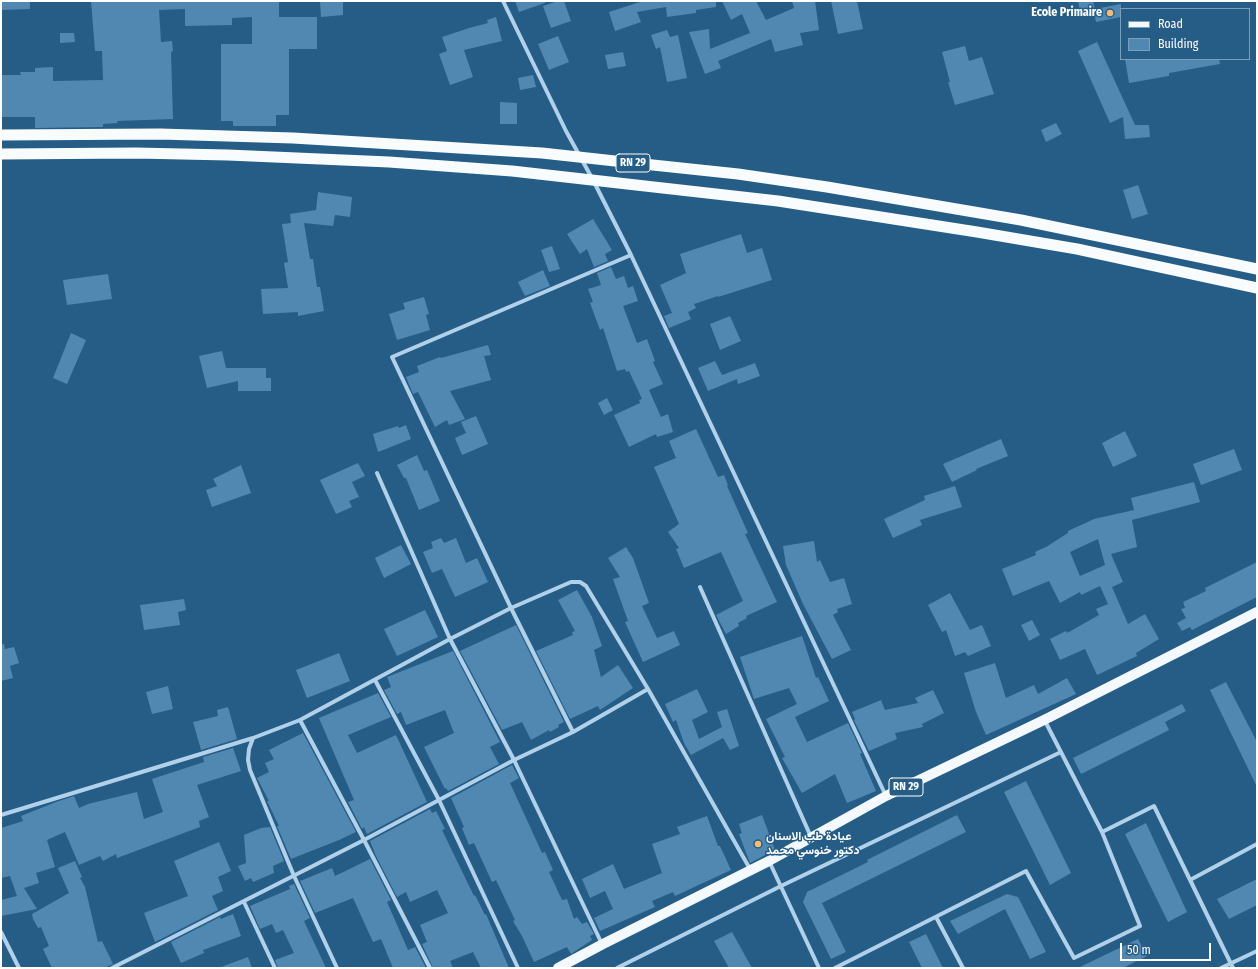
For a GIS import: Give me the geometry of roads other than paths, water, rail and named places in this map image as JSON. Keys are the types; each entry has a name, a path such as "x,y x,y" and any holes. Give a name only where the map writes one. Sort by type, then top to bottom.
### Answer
{"highway":[{"name":"RN 29","path":"1,135 160,134 293,138 433,146 580,157 738,174 827,187 1021,220 1257,269"},
{"name":"RN 29","path":"1,154 136,153 322,159 389,162 512,171 778,200 1077,249 1257,288"}],"main road":[{"name":"RN 29","path":"558,968 750,870 886,796 1044,720 1257,612"}],"street":[{"path":"503,1 580,157 631,255 886,796"},
{"path":"573,732 511,608 392,357 631,255"},
{"path":"377,473 450,639 514,760 603,944"},
{"path":"1,815 253,738 300,720 450,639 511,608 571,582 580,582 586,586 648,689 750,870"},
{"path":"700,587 811,838"},
{"path":"375,680 439,800 518,968"},
{"path":"112,968 364,840 514,760 573,732 648,689"},
{"path":"300,720 430,968"},
{"path":"835,968 1026,871 1074,958 1140,926 1102,832 1044,720"},
{"path":"253,738 249,749 248,760 250,770 294,876 337,968"},
{"path":"617,968 781,886 1061,752"},
{"path":"1102,832 1154,806 1233,968"},
{"path":"1190,880 1257,844"},
{"path":"769,860 819,968"},
{"path":"244,902 275,968"},
{"path":"936,917 963,968"},
{"path":"1,932 19,968"},
{"path":"1221,968 1257,951"}],"place":[{"name":"Ecole Primaire","path":"1110,13"},
{"name":"عيادة طب الاسنان دكتور خنوسي محمد","path":"758,844"}]}
